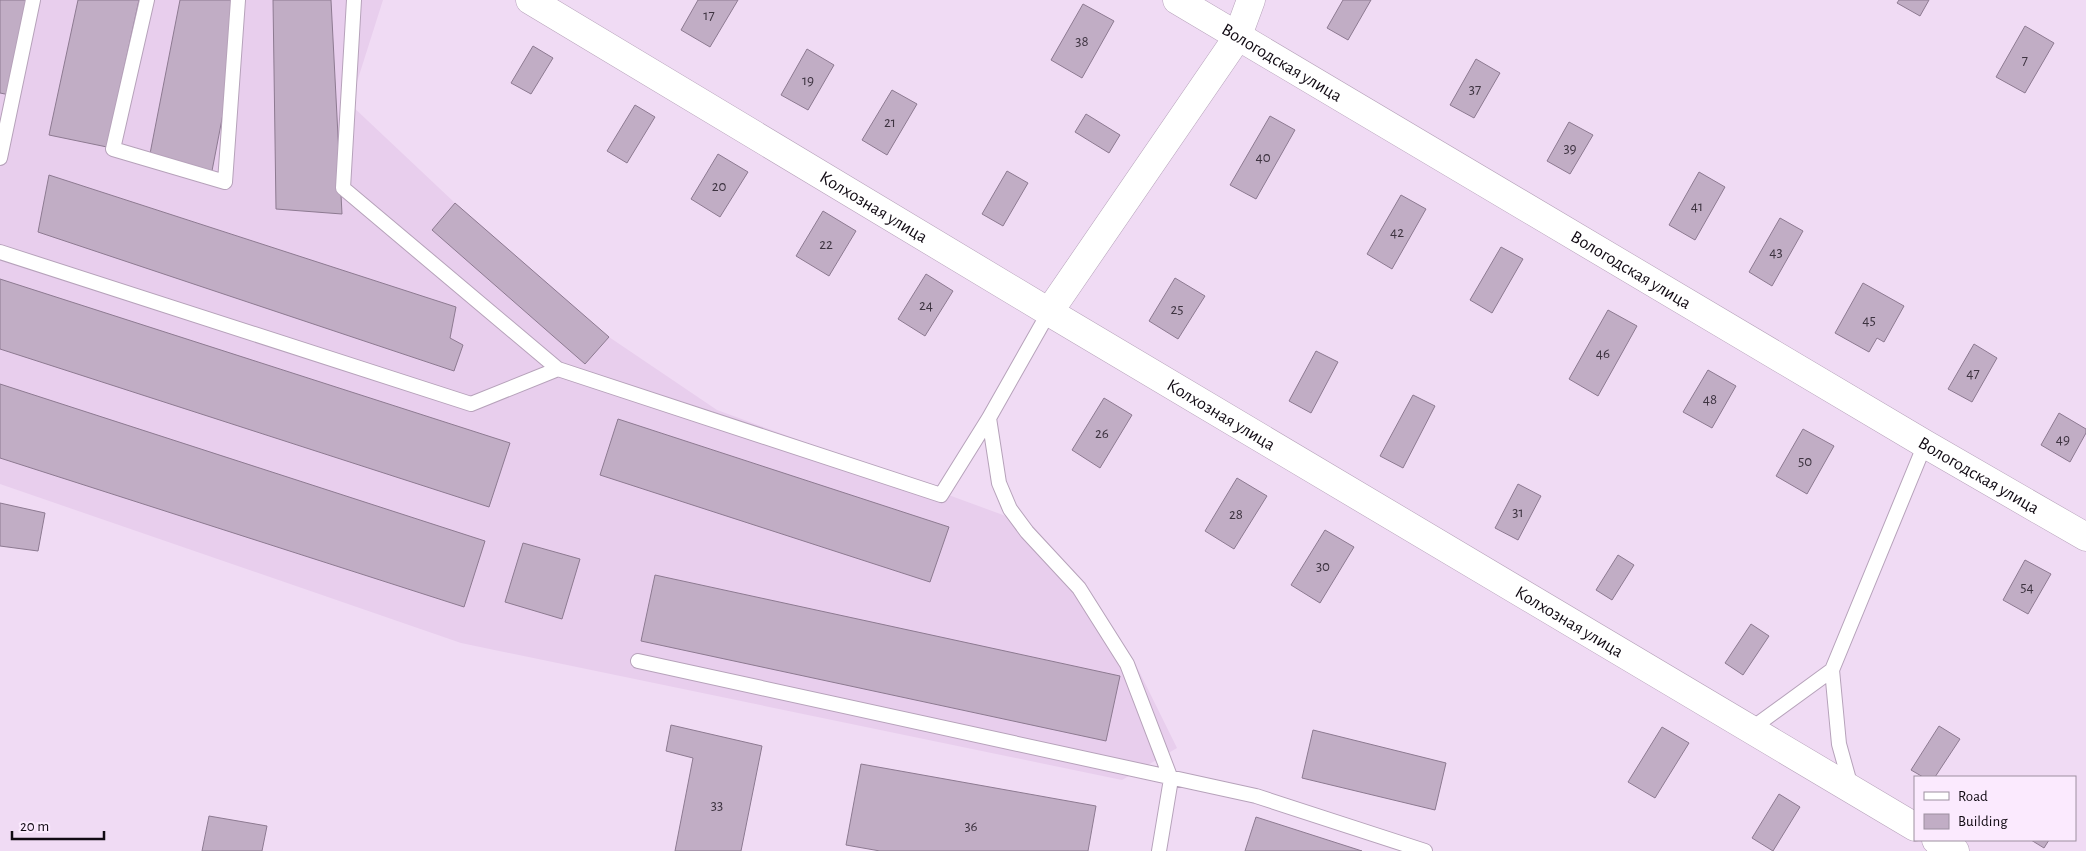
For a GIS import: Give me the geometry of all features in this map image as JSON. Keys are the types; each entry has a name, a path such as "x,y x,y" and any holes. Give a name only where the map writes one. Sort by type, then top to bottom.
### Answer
{"street":[{"name":"Колхозная улица","path":"530,0 1049,312 1914,826"},
{"name":"Вологодская улица","path":"1177,0 1238,38 1925,444 2086,537"},
{"path":"1049,312 1238,38 1251,0"},
{"path":"1938,841 1955,851"}],"lane":[{"path":"0,158 33,0"},
{"path":"147,0 113,149 225,182 238,0"},
{"path":"354,0 343,188 558,369 941,495 989,418 1049,312"},
{"path":"0,252 471,404 558,369"},
{"path":"989,418 999,483 1010,509 1027,532 1079,588 1127,664 1171,779 1159,851"},
{"path":"1852,789 1839,744 1832,670 1925,444"},
{"path":"638,661 1171,779 1256,796 1424,851"},
{"path":"1751,730 1832,670"}],"shaded area":[{"path":"0,0 383,0 350,104 455,203 609,337 717,410 1033,526 1085,585 1134,661 1177,748 1122,780 461,643 0,484"}],"building":[{"path":"0,0 28,0 10,95 0,93"},
{"path":"78,0 139,0 107,147 49,135"},
{"path":"180,0 245,0 211,176 148,164"},
{"path":"273,0 331,0 342,214 276,209"},
{"path":"698,0 738,0 710,47 681,30"},
{"path":"1343,0 1371,0 1348,40 1327,28"},
{"path":"1899,0 1929,0 1920,16 1897,3"},
{"path":"1083,4 1114,21 1082,78 1051,60"},
{"path":"2025,26 2054,43 2025,93 1996,77"},
{"path":"533,46 553,58 531,94 511,83"},
{"path":"807,49 834,65 808,110 781,95"},
{"path":"1476,59 1500,73 1474,118 1450,105"},
{"path":"892,90 917,104 887,155 862,140"},
{"path":"635,105 655,117 627,163 607,151"},
{"path":"1086,114 1120,135 1109,153 1075,132"},
{"path":"1270,116 1295,130 1256,199 1230,185"},
{"path":"1569,122 1593,135 1570,174 1547,161"},
{"path":"718,154 748,172 720,217 691,199"},
{"path":"1007,171 1028,183 1003,226 982,214"},
{"path":"1699,172 1725,187 1695,240 1669,225"},
{"path":"49,175 456,307 450,338 463,345 454,371 38,232"},
{"path":"1401,195 1426,209 1392,269 1367,254"},
{"path":"455,203 609,337 585,364 432,230"},
{"path":"823,211 856,231 829,276 796,256"},
{"path":"1780,218 1803,231 1772,286 1749,272"},
{"path":"1501,247 1523,259 1492,313 1470,300"},
{"path":"926,274 953,291 925,336 898,319"},
{"path":"1175,278 1205,296 1178,339 1149,321"},
{"path":"0,279 510,443 489,507 0,349"},
{"path":"1863,283 1904,306 1884,342 1877,338 1869,352 1835,333"},
{"path":"1608,310 1637,326 1598,396 1569,379"},
{"path":"1974,344 1997,358 1972,402 1948,389"},
{"path":"1316,351 1338,362 1311,413 1289,401"},
{"path":"1708,370 1736,386 1712,428 1683,412"},
{"path":"0,384 485,541 464,607 0,458"},
{"path":"1413,395 1435,406 1403,468 1380,456"},
{"path":"1104,398 1132,415 1100,468 1072,450"},
{"path":"2059,413 2086,429 2086,433 2070,462 2041,445"},
{"path":"618,419 949,527 930,582 600,475"},
{"path":"1803,429 1834,446 1807,494 1776,476"},
{"path":"1237,478 1267,496 1234,549 1205,531"},
{"path":"1518,484 1541,496 1518,540 1495,528"},
{"path":"0,503 45,513 38,551 0,546"},
{"path":"1325,530 1354,547 1320,603 1291,585"},
{"path":"523,543 580,559 562,619 505,602"},
{"path":"1618,555 1634,565 1612,600 1596,590"},
{"path":"2025,560 2051,574 2028,614 2003,600"},
{"path":"655,575 1120,676 1106,741 641,641"},
{"path":"1751,624 1769,636 1743,675 1725,663"},
{"path":"671,725 762,746 741,851 675,851 693,758 666,751"},
{"path":"1939,726 1960,739 1936,776 1921,776 1911,770"},
{"path":"1662,727 1689,743 1655,798 1628,782"},
{"path":"1313,730 1446,763 1435,810 1302,778"},
{"path":"861,764 1096,806 1088,851 880,851 846,845"},
{"path":"1779,794 1800,807 1773,851 1752,838"},
{"path":"209,816 267,826 262,851 202,851"},
{"path":"1256,817 1362,851 1245,851"},
{"path":"2033,841 2048,841 2044,848"}]}
